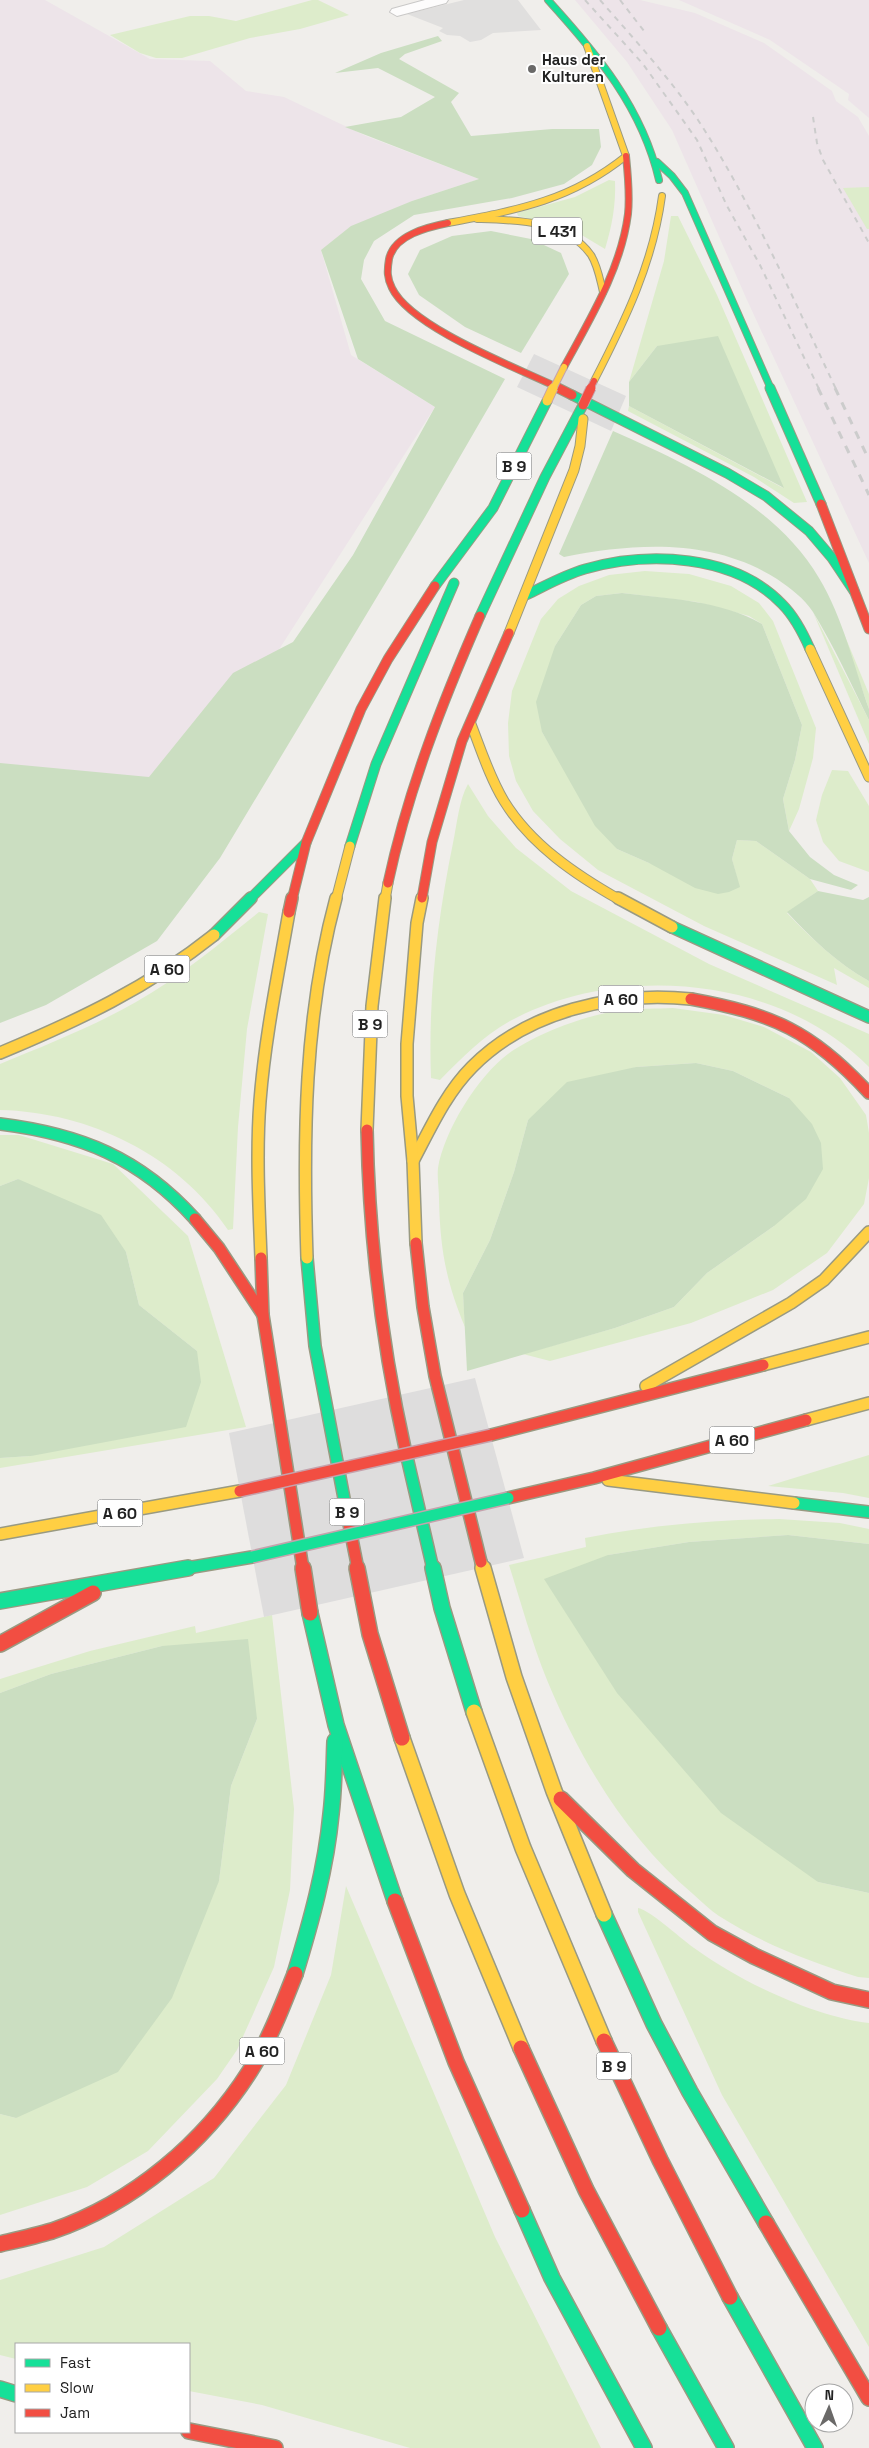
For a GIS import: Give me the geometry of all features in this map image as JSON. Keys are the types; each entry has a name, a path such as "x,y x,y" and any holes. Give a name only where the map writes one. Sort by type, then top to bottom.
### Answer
{"main road":[{"name":"L 431","path":"548,0 566,18 586,46 623,90 650,138 669,202 698,226"},
{"name":"L 431","path":"586,46 615,120 626,156 605,174 576,191 527,208 433,227 401,243 389,256 386,274 396,296 428,322 462,341 748,485 793,516 817,538 833,557 854,591"},
{"name":"B 9","path":"626,156 629,176 627,227 621,249 603,292 493,508 479,530 424,647 376,764 351,842 333,909 319,975 306,1095 304,1160 306,1249 315,1346 370,1634 421,1799 476,1943 546,2109 630,2276 726,2448"},
{"name":"L 431","path":"657,162 686,193 698,226 833,532 869,629"},
{"name":"B 9","path":"669,202 653,251 621,328 594,381 581,413 463,650 416,776 397,846 382,919 371,1006 366,1091 368,1182 375,1276 388,1374 443,1609 490,1763 542,1898 619,2077 685,2213 758,2352 815,2448"},
{"name":"L 431","path":"477,219 526,223 570,237 590,255 596,266 603,292"},
{"path":"581,413 580,446 574,470 526,595 471,724 462,740 432,842 417,923 407,1044 407,1096 413,1161 414,1228 423,1307 435,1376 486,1584 514,1677 554,1791 595,1894 654,2024 690,2092 869,2398"},
{"path":"479,530 439,580 388,659 361,709 306,843 278,968 266,1043 260,1103 258,1168 264,1315 274,1395 309,1607 336,1725 403,1925 456,2062 552,2278 644,2448"},
{"path":"526,595 587,568 647,559 686,562 712,567 748,579 774,596 793,617 803,634 869,776"},
{"path":"471,724 499,791 511,810 530,834 562,860 598,886 663,922 762,970 869,1016"},
{"name":"A 60","path":"0,1053 107,1004 178,962 218,930 306,843"},
{"name":"A 60","path":"413,1161 451,1097 482,1058 523,1030 546,1018 588,1004 610,1000 641,997 683,997 742,1008 792,1028 817,1042 842,1061 869,1092"},
{"path":"0,1124 56,1131 81,1138 103,1147 150,1176 191,1214 212,1238 264,1315"},
{"name":"A 60","path":"613,1404 797,1298 824,1280 869,1232"},
{"name":"A 60","path":"0,1534 240,1491 491,1435 869,1337"},
{"name":"A 60","path":"0,1601 252,1557 594,1478 869,1403"},
{"path":"594,1478 869,1512"},
{"name":"A 60","path":"0,1644 111,1582"},
{"name":"A 60","path":"0,2244 65,2228 147,2184 207,2132 252,2070 275,2026 294,1979 320,1884 330,1823 336,1725"},
{"path":"554,1791 633,1870 712,1933 754,1956 832,1992 869,2000"},
{"path":"0,2389 15,2394"},
{"path":"190,2431 275,2448"}],"street":[{"path":"397,12 441,0"}],"shaded area":[{"path":"0,0 45,0 150,59 210,61 246,91 284,97 366,136 479,179 412,201 321,250 351,355 435,407 166,825 0,799"},
{"path":"464,0 518,0 541,30 493,33 481,40 470,42 460,36 447,35 439,31 443,28 407,14"},
{"path":"575,0 640,0 695,13 764,43 832,91 836,101 858,117 869,136 869,563 747,300 672,130 627,62"},
{"path":"679,0 869,0 869,118 848,100 849,94 770,40"}],"green space":[{"path":"318,0 349,15 300,29 250,38 182,58 156,58 140,53 110,35 190,16 209,16 236,21"},
{"path":"438,36 442,41 405,54 399,59 459,93 451,102 471,136 552,129 599,129 601,147 592,165 564,184 512,198 414,215 374,241 364,260 361,279 385,321 505,379 425,517 220,858 157,941 46,1005 0,1023 0,763 149,777 233,673 293,642 353,555 435,407 358,359 321,250 351,226 412,201 479,179 345,127 401,117 435,97 378,68 335,73 381,53"},
{"path":"609,180 615,181 615,199 612,224 605,249 570,228 518,216 517,213 575,197"},
{"path":"869,187 869,229 867,229 843,188"},
{"path":"671,216 678,216 717,295 807,502 794,503 754,477 628,411 629,406 783,488 657,346 629,382 664,261"},
{"path":"491,231 531,239 561,253 569,274 521,353 465,327 419,295 408,274 420,250 452,236"},
{"path":"718,336 784,488 629,406 629,382 657,346"},
{"path":"613,431 671,458 728,489 755,508 801,552 819,578 835,609 869,709 869,720 813,612 801,598 777,579 752,566 726,556 700,550 646,547 591,552 564,557 559,554"},
{"path":"645,571 689,574 731,586 759,603 773,621 816,728 813,758 799,809 789,831 783,799 795,760 802,725 762,624 749,616 697,602 622,593 596,596 581,605 555,646 542,732 567,774 617,849 649,863 739,886 732,859 737,840 756,841 810,879 818,891 787,913 825,950 846,967 869,981 869,988 834,968 837,985 704,926 598,870 560,839 533,811 516,781 509,756 508,723 512,691 541,619 558,599 579,586 609,575"},
{"path":"622,593 712,605 746,616 762,624 802,725 795,760 783,799 789,831 810,857 834,875 858,885 851,890 810,879 756,841 737,840 732,859 740,887 718,894 695,888 649,863 617,849 595,826 542,732 536,702 555,646 581,605 596,596"},
{"path":"813,612 869,720 869,744"},
{"path":"837,617 869,694 869,709"},
{"path":"832,770 848,771 869,806 869,872 839,861 823,842 816,820 822,795"},
{"path":"468,784 488,816 516,848 571,891 709,964 869,1034 869,1067 833,1037 792,1014 746,997 699,988 650,986 602,990 555,1002 512,1020 474,1047 440,1080 431,1078 432,989 438,931 447,872 462,797"},
{"path":"818,891 863,900 869,897 869,981 846,967 825,950 787,912"},
{"path":"259,912 268,914 247,1029 238,1127 233,1229 228,1230 207,1203 184,1180 157,1160 129,1143 98,1129 66,1119 0,1110 0,1064 86,1028 136,1002 184,971"},
{"path":"673,1008 724,1015 764,1027 811,1052 840,1078 866,1115 869,1133 869,1178 864,1204 827,1253 773,1290 691,1323 550,1361 523,1354 615,1328 674,1307 707,1273 774,1226 789,1098 733,1071 696,1063 636,1067 528,1120 514,1172 490,1240 463,1293 465,1327 458,1311 445,1264 441,1233 438,1176 438,1168 447,1138 464,1105 485,1076 508,1054 548,1032 579,1020 610,1012 630,1009"},
{"path":"696,1063 733,1071 789,1098 812,1124 821,1143 823,1169 806,1199 774,1226 707,1273 674,1307 615,1328 467,1371 463,1293 490,1240 514,1172 528,1120 567,1082 636,1067"},
{"path":"0,1135 19,1135 113,1164 188,1236 246,1427 0,1468 0,1458 31,1456 197,1351 139,1305 126,1252 18,1179 0,1186"},
{"path":"18,1179 101,1215 126,1252 139,1305 197,1351 201,1382 186,1427 31,1456 0,1458 0,1186"},
{"path":"869,1455 869,1498 843,1493 768,1486"},
{"path":"779,1519 840,1523 869,1529 869,1544 788,1535 689,1542 608,1555 818,1882 869,1893 869,1978 858,1977 804,1958 736,1926 706,1906 669,1872 647,1848 608,1796 574,1739 536,1652 509,1565 586,1547 585,1538 609,1533 682,1524"},
{"path":"788,1535 869,1544 869,1893 818,1882 721,1813 617,1693 544,1579 608,1555 689,1542"},
{"path":"272,1615 294,1809 290,1890 274,1967 237,2050 217,2079 148,2151 87,2187 0,2215 0,2114 16,2118 219,1881 231,1786 257,1719 162,1646 51,1674 0,1693 0,1679 90,1651 195,1626 196,1633"},
{"path":"248,1639 257,1719 231,1786 219,1881 172,1998 118,2072 16,2118 0,2114 0,1693 51,1674 162,1646"},
{"path":"346,1886 495,2237 601,2448 410,2448 262,2405 190,2391 190,2343 15,2343 15,2359 0,2355 0,2280 104,2247 214,2178 286,2085 331,1975"},
{"path":"638,1908 644,1910 715,1962 757,1986 802,2006 826,2014 869,2023 869,2347 722,2095 638,1912"}],"pier":[{"path":"534,354 626,396 611,431 517,387"},
{"path":"475,1378 524,1558 264,1617 229,1433"}],"railway":[{"path":"585,0 643,64 697,140 727,206 760,265 819,389"},
{"path":"600,0 651,58 698,120 717,151 754,218 836,389"},
{"path":"620,0 644,31"},
{"path":"813,117 817,143 823,160 869,243"},
{"path":"818,388 869,495"},
{"path":"835,388 869,460"}],"traffic: fast":[{"path":"548,0 609,73 631,105 648,140 659,180"},
{"path":"657,162 672,176 685,193 821,504"},
{"path":"572,395 727,473 766,496 809,531 832,558 854,591"},
{"path":"435,586 493,508 547,401"},
{"path":"480,616 545,477 583,405"},
{"path":"526,595 578,571 608,564 633,560 686,561 735,573 758,584 777,599 787,610 804,635 810,649"},
{"path":"350,846 376,764 454,583"},
{"path":"214,935 306,843"},
{"path":"672,927 869,1017"},
{"path":"0,1124 28,1127 55,1133 108,1151 132,1164 155,1180 176,1198 195,1219"},
{"path":"307,1258 315,1346 347,1514"},
{"path":"406,1453 442,1608 474,1712"},
{"path":"252,1557 508,1498"},
{"path":"794,1503 869,1512"},
{"path":"0,1601 252,1557"},
{"path":"310,1613 336,1725 395,1901"},
{"path":"295,1974 316,1900 324,1863 332,1804 335,1741"},
{"path":"604,1914 654,2024 690,2092 766,2223"},
{"path":"522,2210 552,2278 644,2448"},
{"path":"730,2297 815,2448"},
{"path":"659,2328 726,2448"},
{"path":"0,2389 15,2394"}],"traffic: slow":[{"path":"448,223 519,209 564,195 586,185 626,156 587,46"},
{"path":"594,381 628,314 646,269 659,221 662,196"},
{"path":"477,219 539,224 555,228 569,235 581,243 591,255 597,268 603,292"},
{"path":"547,401 564,367"},
{"path":"509,633 574,470 580,446 583,419"},
{"path":"810,649 869,777"},
{"path":"471,724 498,790 510,810 526,830 563,863 584,878 627,904 672,927"},
{"path":"307,1258 304,1159 306,1095 319,975 333,909 350,846"},
{"path":"367,1130 372,1006 378,944 388,883"},
{"path":"416,1243 413,1161 407,1096 407,1044 417,923 422,898"},
{"path":"261,1258 258,1168 260,1103 266,1043 289,912"},
{"path":"0,1053 112,1003 165,972 214,935"},
{"path":"413,1161 440,1112 463,1077 493,1049 518,1033 574,1009 605,1001 664,996 691,999"},
{"path":"646,1386 791,1303 824,1280 869,1232"},
{"path":"763,1365 869,1337"},
{"path":"806,1420 869,1403"},
{"path":"608,1480 794,1503"},
{"path":"0,1534 240,1491"},
{"path":"481,1562 514,1677 554,1791 604,1914"},
{"path":"474,1712 523,1848 604,2041"},
{"path":"402,1738 428,1817 457,1894 521,2048"}],"traffic: jam":[{"path":"564,367 603,293 619,254 629,207 626,156"},
{"path":"448,223 415,233 395,248 390,255 386,273 392,290 406,306 447,334 572,395"},
{"path":"583,405 594,381"},
{"path":"821,504 869,629"},
{"path":"289,912 306,843 361,709 388,659 435,586"},
{"path":"388,883 404,814 426,746 480,616"},
{"path":"422,898 432,842 462,741 509,633"},
{"path":"691,999 747,1012 800,1033 832,1055 869,1093"},
{"path":"367,1130 373,1253 383,1333 406,1453"},
{"path":"195,1219 219,1248 263,1315"},
{"path":"416,1243 423,1307 435,1376 481,1562"},
{"path":"261,1258 263,1315 274,1395 310,1613"},
{"path":"491,1435 763,1365"},
{"path":"508,1498 594,1478 806,1420"},
{"path":"240,1491 491,1435"},
{"path":"347,1514 370,1634 402,1738"},
{"path":"0,1644 93,1593"},
{"path":"561,1799 633,1870 712,1933 754,1956 832,1992 869,2000"},
{"path":"395,1901 456,2062 522,2210"},
{"path":"0,2244 52,2231 100,2210 145,2183 185,2151 220,2113 250,2070 276,2024 295,1974"},
{"path":"604,2041 660,2160 730,2297"},
{"path":"521,2048 586,2190 659,2328"},
{"path":"766,2223 869,2398"},
{"path":"190,2431 275,2448"}],"place":[{"name":"Haus der Kulturen","path":"532,69"}]}
